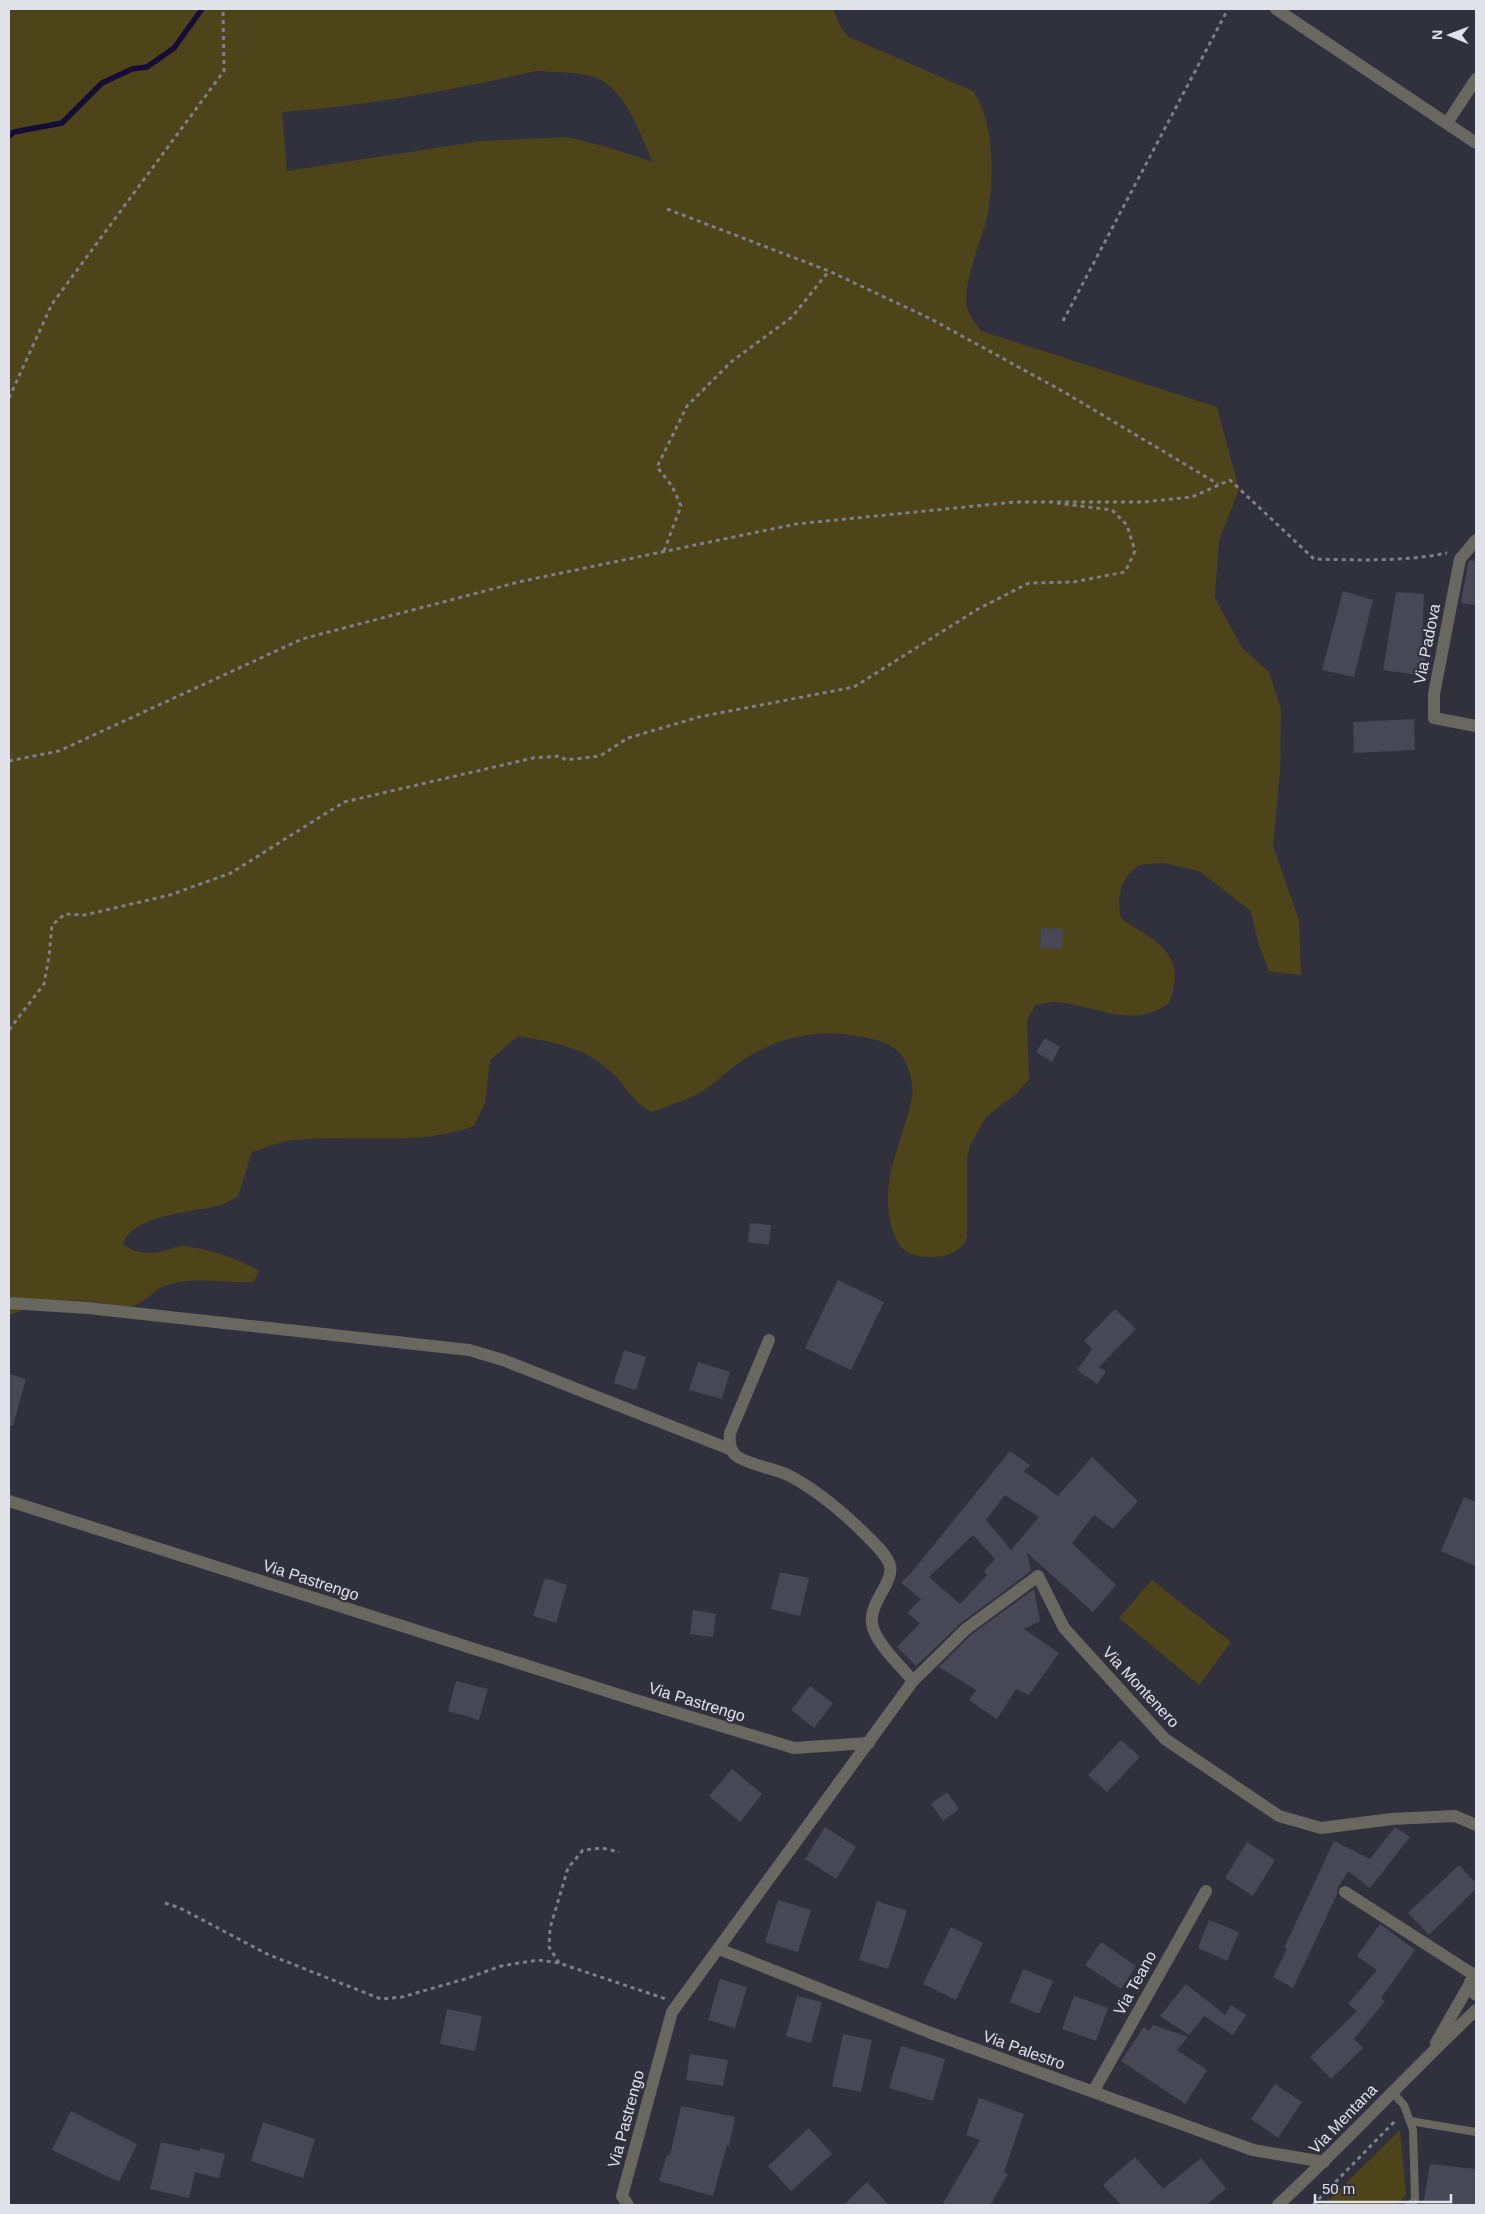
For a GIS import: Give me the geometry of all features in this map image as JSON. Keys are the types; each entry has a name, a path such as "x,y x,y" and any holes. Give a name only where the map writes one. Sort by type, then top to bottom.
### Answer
{"street":[{"path":"1276,9 1476,143"},
{"path":"1447,123 1476,79"},
{"name":"Via Padova","path":"1472,544 1460,558 1434,694 1434,718 1476,726"},
{"path":"9,1303 98,1309 469,1350 503,1360 732,1450 738,1457 788,1475 816,1492 867,1536 884,1556 890,1566 889,1574 875,1603 872,1622 879,1640 914,1681"},
{"path":"732,1450 730,1433 769,1340"},
{"name":"Via Pastrengo","path":"9,1500 632,1699 794,1748 869,1742"},
{"name":"Via Montenero","path":"869,1742 914,1681 966,1629 1038,1576 1064,1628 1165,1739 1279,1816 1321,1828 1392,1819 1455,1816 1476,1825"},
{"name":"Via Pastrengo","path":"628,2205 622,2196 672,2012 720,1949 869,1742"},
{"name":"Via Teano","path":"1092,2092 1206,1891"},
{"path":"1345,1892 1473,1977 1472,1991 1476,1995"},
{"name":"Via Palestro","path":"720,1949 931,2034 1253,2150 1324,2162"},
{"name":"Via Mentana","path":"1430,2054 1473,1977"},
{"name":"Via Mentana","path":"1278,2205 1324,2162 1476,2010"}],"lane":[{"path":"1392,2092 1401,2102 1413,2130 1414,2200 1410,2205"},
{"path":"1410,2122 1476,2132"}],"path":[{"path":"9,398 52,304 224,71 223,9"},
{"path":"1063,321 1228,9"},
{"path":"667,209 829,271 931,318 1064,392 1219,485"},
{"path":"663,552 681,506 672,486 657,467 688,406 731,362 792,317 829,271"},
{"path":"9,761 59,751 302,639 523,580 796,524 1015,502 1143,502 1192,497 1230,480 1314,559 1373,560 1425,558 1472,544"},
{"path":"9,1030 44,984 50,957 52,925 65,914 85,915 170,895 230,873 344,802 532,758 560,756 566,760 600,756 628,738 699,717 854,687 978,609 1029,583 1073,582 1125,572 1135,551 1127,525 1112,510 1044,502"},
{"path":"559,1963 549,1947 550,1928 568,1868 583,1850 602,1848 619,1852"},
{"path":"165,1903 180,1908 267,1954 381,1999 420,1992 502,1966 538,1960 559,1963 663,1997 676,2007"},
{"path":"1313,2205 1394,2122 1394,2110 1401,2102"}],"shaded area":[{"path":"9,9 833,9 841,28 849,37 973,91 981,104 986,120 990,138 992,175 991,193 985,225 969,277 966,298 969,314 981,331 1217,407 1239,489 1219,541 1215,598 1242,648 1269,672 1281,709 1280,772 1273,846 1299,920 1301,975 1269,971 1258,942 1251,911 1199,871 1163,863 1139,865 1128,875 1122,885 1119,899 1120,916 1127,923 1153,939 1168,954 1172,961 1175,980 1169,1003 1155,1011 1127,1016 1055,1002 1035,1005 1027,1020 1029,1079 1017,1093 986,1117 970,1145 967,1159 967,1237 959,1249 946,1255 930,1257 915,1255 906,1251 895,1238 892,1228 888,1193 890,1177 908,1113 912,1086 905,1060 890,1045 846,1034 814,1034 783,1041 754,1053 701,1092 652,1112 639,1103 611,1072 589,1056 567,1046 518,1036 490,1060 485,1103 474,1126 431,1136 408,1138 290,1141 252,1152 238,1196 221,1205 152,1220 139,1226 129,1234 123,1244 133,1250 144,1253 161,1252 181,1246 222,1254 259,1271 254,1282 178,1282 158,1289 141,1302 132,1306 98,1302 61,1301 39,1305 9,1316","holes":["536,71 587,75 600,80 611,88 629,110 653,162 604,146 566,137 481,141 287,171 282,112 346,106 442,91"]},
{"path":"1152,1580 1231,1642 1199,1685 1119,1618"},
{"path":"1400,2130 1406,2195 1396,2205 1324,2205"}],"building":[{"path":"1470,560 1476,561 1476,605 1461,603"},
{"path":"1343,591 1373,600 1354,677 1322,670"},
{"path":"1396,592 1424,594 1422,643 1428,644 1423,676 1383,670"},
{"path":"1414,719 1415,750 1354,753 1353,722"},
{"path":"1041,928 1063,929 1062,949 1040,948"},
{"path":"1045,1038 1060,1047 1052,1062 1036,1052"},
{"path":"750,1223 771,1225 769,1245 748,1242"},
{"path":"838,1280 884,1302 851,1370 805,1348"},
{"path":"1115,1309 1136,1329 1099,1367 1106,1372 1097,1384 1077,1370 1092,1349 1084,1341"},
{"path":"624,1350 646,1357 636,1390 614,1383"},
{"path":"698,1362 730,1372 722,1399 689,1390"},
{"path":"9,1374 26,1379 13,1426 9,1426"},
{"path":"1010,1451 1030,1465 1024,1471 1058,1496 1092,1457 1138,1501 1113,1529 1094,1515 1072,1543 1116,1585 1093,1612 1027,1553 1031,1571 961,1623 916,1666 897,1647 920,1623 907,1613 921,1599 901,1583","holes":["1005,1495 1039,1517 1011,1550 986,1520","973,1535 995,1559 984,1571 987,1575 960,1604 929,1577"]},
{"path":"1464,1497 1476,1502 1476,1566 1441,1551"},
{"path":"780,1572 809,1578 800,1616 771,1609"},
{"path":"545,1578 567,1585 556,1623 533,1616"},
{"path":"1034,1589 1040,1621 1024,1629 1059,1653 1029,1695 1016,1689 997,1719 969,1700 976,1690 939,1667 971,1635"},
{"path":"693,1610 716,1614 713,1637 690,1634"},
{"path":"456,1681 488,1689 479,1720 448,1711"},
{"path":"810,1686 833,1703 814,1728 791,1710"},
{"path":"1121,1740 1140,1757 1107,1792 1088,1775"},
{"path":"732,1769 762,1794 740,1822 709,1796"},
{"path":"947,1792 959,1809 943,1821 931,1804"},
{"path":"825,1827 856,1847 836,1879 805,1859"},
{"path":"1395,1827 1410,1837 1370,1888 1348,1871 1338,1888 1337,1894 1293,1988 1273,1977 1287,1949 1284,1948 1334,1841 1370,1859"},
{"path":"1247,1842 1275,1860 1253,1896 1225,1878"},
{"path":"1459,1865 1476,1883 1476,1889 1429,1935 1408,1913"},
{"path":"778,1900 811,1910 798,1952 765,1942"},
{"path":"877,1901 907,1911 888,1969 859,1960"},
{"path":"1209,1920 1239,1932 1227,1961 1198,1948"},
{"path":"1380,1924 1415,1950 1381,1998 1385,2001 1354,2039 1363,2048 1331,2079 1310,2057 1357,2011 1348,2004 1377,1970 1357,1956"},
{"path":"951,1927 983,1943 956,2000 923,1984"},
{"path":"1101,1942 1136,1966 1121,1989 1085,1965"},
{"path":"1023,1969 1053,1981 1039,2014 1010,2002"},
{"path":"720,1979 747,1987 735,2028 708,2020"},
{"path":"1186,1984 1225,2015 1231,2005 1246,2015 1233,2035 1204,2016 1189,2035 1160,2016"},
{"path":"797,1996 822,2002 811,2043 786,2036"},
{"path":"1074,1996 1108,2008 1096,2041 1062,2029"},
{"path":"447,2009 482,2016 475,2051 440,2044"},
{"path":"1153,2025 1188,2037 1177,2050 1207,2070 1185,2104 1121,2061 1144,2027 1149,2031"},
{"path":"843,2034 872,2040 861,2092 832,2086"},
{"path":"901,2046 945,2059 933,2101 889,2088"},
{"path":"690,2054 728,2060 723,2086 686,2080"},
{"path":"1275,2084 1302,2102 1278,2138 1251,2119"},
{"path":"979,2098 1024,2114 1004,2172 1008,2174 990,2205 942,2205 980,2140 966,2135"},
{"path":"681,2106 735,2117 729,2146 727,2145 713,2196 659,2181 667,2155 670,2156"},
{"path":"71,2111 137,2144 119,2182 52,2150"},
{"path":"263,2122 315,2139 303,2178 251,2161"},
{"path":"809,2128 832,2154 791,2191 768,2166"},
{"path":"161,2142 200,2151 200,2148 225,2154 219,2178 195,2172 189,2198 150,2189"},
{"path":"1135,2157 1163,2189 1201,2158 1226,2189 1206,2205 1121,2205 1103,2185"},
{"path":"1430,2164 1476,2169 1476,2205 1423,2205"},
{"path":"867,2182 889,2205 844,2205"}],"waterway":[{"path":"9,136 14,132 62,123 102,83 132,69 147,67 174,48 202,9"}]}
